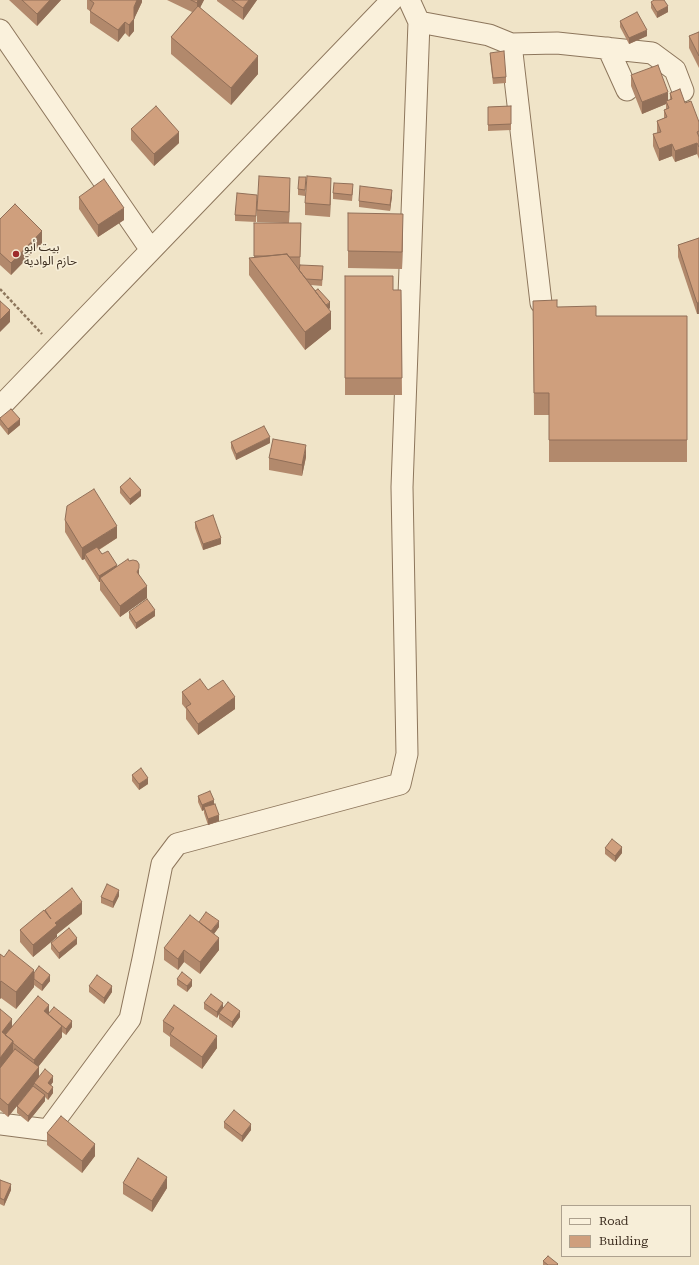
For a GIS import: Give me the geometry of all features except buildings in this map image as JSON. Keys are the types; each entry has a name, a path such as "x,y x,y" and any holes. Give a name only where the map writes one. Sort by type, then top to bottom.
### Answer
{"street":[{"path":"0,407 392,0"},
{"path":"0,1124 48,1130 130,1019 162,864 177,844 400,784 406,754 402,487 419,22 410,0"},
{"path":"419,22 490,35 511,44 557,43 652,53 676,70 683,90"},
{"path":"0,30 151,250"},
{"path":"511,44 541,303"},
{"path":"608,48 627,90"}],"path":[{"path":"0,289 56,348"}],"place":[{"name":"بيت أبو حازم الوادية","path":"16,254"}]}
